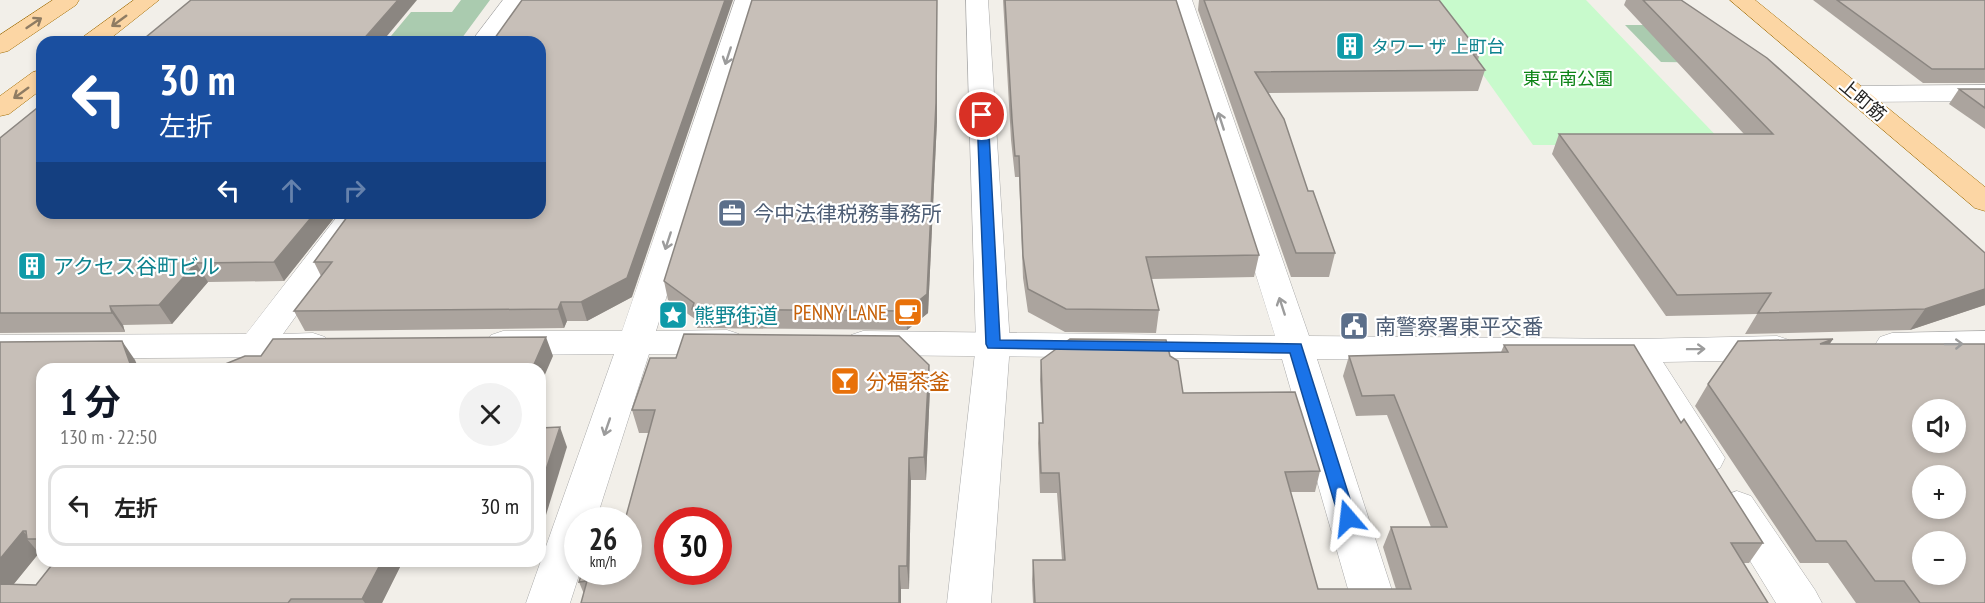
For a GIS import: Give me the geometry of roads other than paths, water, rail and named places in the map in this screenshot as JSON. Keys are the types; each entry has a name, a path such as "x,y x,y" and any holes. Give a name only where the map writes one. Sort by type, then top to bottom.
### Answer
{"main road":[{"path":"0,46 68,0"},
{"path":"99,36 148,0"},
{"name":"上町筋","path":"1741,0 1985,202"},
{"path":"0,108 36,81"}],"street":[{"path":"487,36 514,0"},
{"path":"548,603 636,341 746,0"},
{"path":"969,603 993,344 977,0"},
{"path":"1181,0 1296,348 1374,603"},
{"path":"1857,94 1985,93"},
{"path":"232,353 350,219"},
{"path":"470,343 755,342"},
{"path":"826,343 1638,351 1805,347"},
{"path":"1865,346 1985,343"},
{"path":"0,347 232,353 339,345"},
{"path":"1638,351 1800,603"}],"place":[{"name":"タワー ザ 上町台","path":"1350,46"},
{"name":"今中法律税務事務所","path":"732,213"},
{"name":"アクセス谷町ビル","path":"32,266"},
{"name":"PENNY LANE","path":"908,312"},
{"name":"熊野街道","path":"673,315"},
{"name":"南警察署東平交番","path":"1354,326"},
{"name":"分福茶釜","path":"845,381"}],"park label":[{"name":"東平南公園","path":"1568,78"}]}
